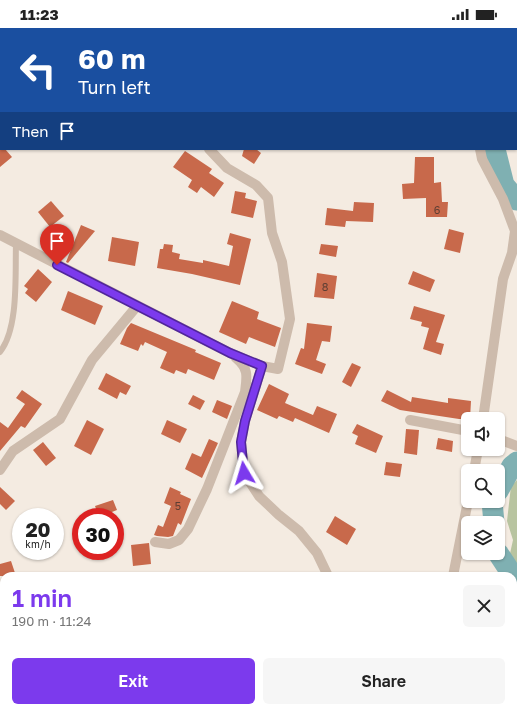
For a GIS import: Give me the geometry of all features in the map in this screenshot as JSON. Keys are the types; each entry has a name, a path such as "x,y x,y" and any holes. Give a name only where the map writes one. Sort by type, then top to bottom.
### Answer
{"street":[{"path":"0,235 230,353 262,366 278,369 290,319 282,262 272,233 268,198 256,185 228,168 210,150"},
{"path":"480,150 482,159 504,199 515,231 512,254 503,279 484,412"},
{"path":"0,470 13,451 60,419 92,360 137,306"},
{"path":"155,542 169,544 179,540 188,529 207,489 226,439 237,416 245,392 247,375 244,365 230,353"},
{"path":"262,366 245,421 241,442 244,473 259,496 299,531 317,553 326,572"},
{"path":"410,420 461,430"},
{"path":"454,572 467,508"}],"lane":[{"path":"0,352 7,340 13,324 16,243"}],"green space":[{"path":"517,480 517,572 506,572 513,540 507,521 511,486"}],"building":[{"path":"0,150 6,150 12,157 0,167"},
{"path":"244,150 257,150 261,153 254,164 242,156"},
{"path":"185,151 212,169 209,173 224,183 214,197 201,187 197,193 188,187 192,180 173,167"},
{"path":"415,157 434,157 434,183 441,182 442,202 448,202 447,217 426,217 426,198 403,199 402,184 414,183"},
{"path":"235,191 246,193 245,198 257,201 253,218 231,213"},
{"path":"51,201 64,216 50,227 38,212"},
{"path":"354,202 374,203 373,222 346,221 345,227 325,225 327,208 353,211"},
{"path":"81,225 95,231 68,263 66,262"},
{"path":"449,229 464,233 460,253 444,249"},
{"path":"230,233 251,239 240,285 157,268 160,249 163,249 164,244 173,245 172,252 180,254 179,259 203,263 203,260 229,266 233,246 227,244"},
{"path":"112,237 139,242 135,266 108,261"},
{"path":"321,244 338,246 336,257 319,254"},
{"path":"38,269 52,282 36,302 25,293 28,289 24,286"},
{"path":"413,271 435,280 430,292 408,284"},
{"path":"317,273 337,276 334,299 314,297"},
{"path":"68,291 103,306 95,325 61,310"},
{"path":"232,301 259,312 257,319 281,328 275,347 249,337 246,344 219,332"},
{"path":"414,306 445,315 436,342 444,344 441,355 423,349 429,328 421,326 422,322 410,319"},
{"path":"131,323 196,350 195,352 221,363 214,380 188,369 186,374 176,370 174,374 160,368 167,352 145,342 143,346 141,344 138,351 120,344 127,328"},
{"path":"307,323 332,326 330,342 322,341 316,360 326,364 322,374 295,364 301,348 304,349"},
{"path":"352,363 361,367 351,387 342,382"},
{"path":"106,373 131,386 126,395 120,392 117,399 98,389"},
{"path":"269,384 289,394 285,403 313,415 317,406 337,414 329,433 295,418 293,422 279,416 277,419 257,410"},
{"path":"22,390 42,404 25,428 21,426 0,451 0,422 8,428 25,404 16,398"},
{"path":"387,390 411,402 412,397 448,403 448,398 471,401 470,412 461,412 461,419 459,419 400,410 381,401"},
{"path":"193,395 205,401 200,410 188,404"},
{"path":"217,400 232,406 227,419 212,412"},
{"path":"87,420 104,429 91,455 74,446"},
{"path":"167,420 187,429 180,443 161,434"},
{"path":"357,424 383,436 376,453 355,444 358,436 352,433"},
{"path":"406,429 419,430 417,455 404,453"},
{"path":"438,438 453,441 452,452 436,449"},
{"path":"209,439 218,443 202,478 185,469 192,453 201,457"},
{"path":"43,442 56,458 46,466 33,450"},
{"path":"386,462 402,464 400,477 384,475"},
{"path":"0,487 15,501 6,510 0,504"},
{"path":"170,487 191,499 181,525 178,523 173,536 157,536 154,535 158,525 163,527 171,506 164,503"},
{"path":"113,500 116,508 96,508 95,506"},
{"path":"335,516 356,529 347,545 326,532"},
{"path":"149,543 151,564 133,566 131,545"},
{"path":"11,561 15,572 0,572 0,564"}],"waterway":[{"path":"495,150 504,185 517,200"},
{"path":"505,478 512,466 517,462"},
{"path":"493,508 493,516"},
{"path":"503,560 510,572"}],"route":[{"path":"57,265 230,353 262,366 245,421 241,442 244,473"}]}
